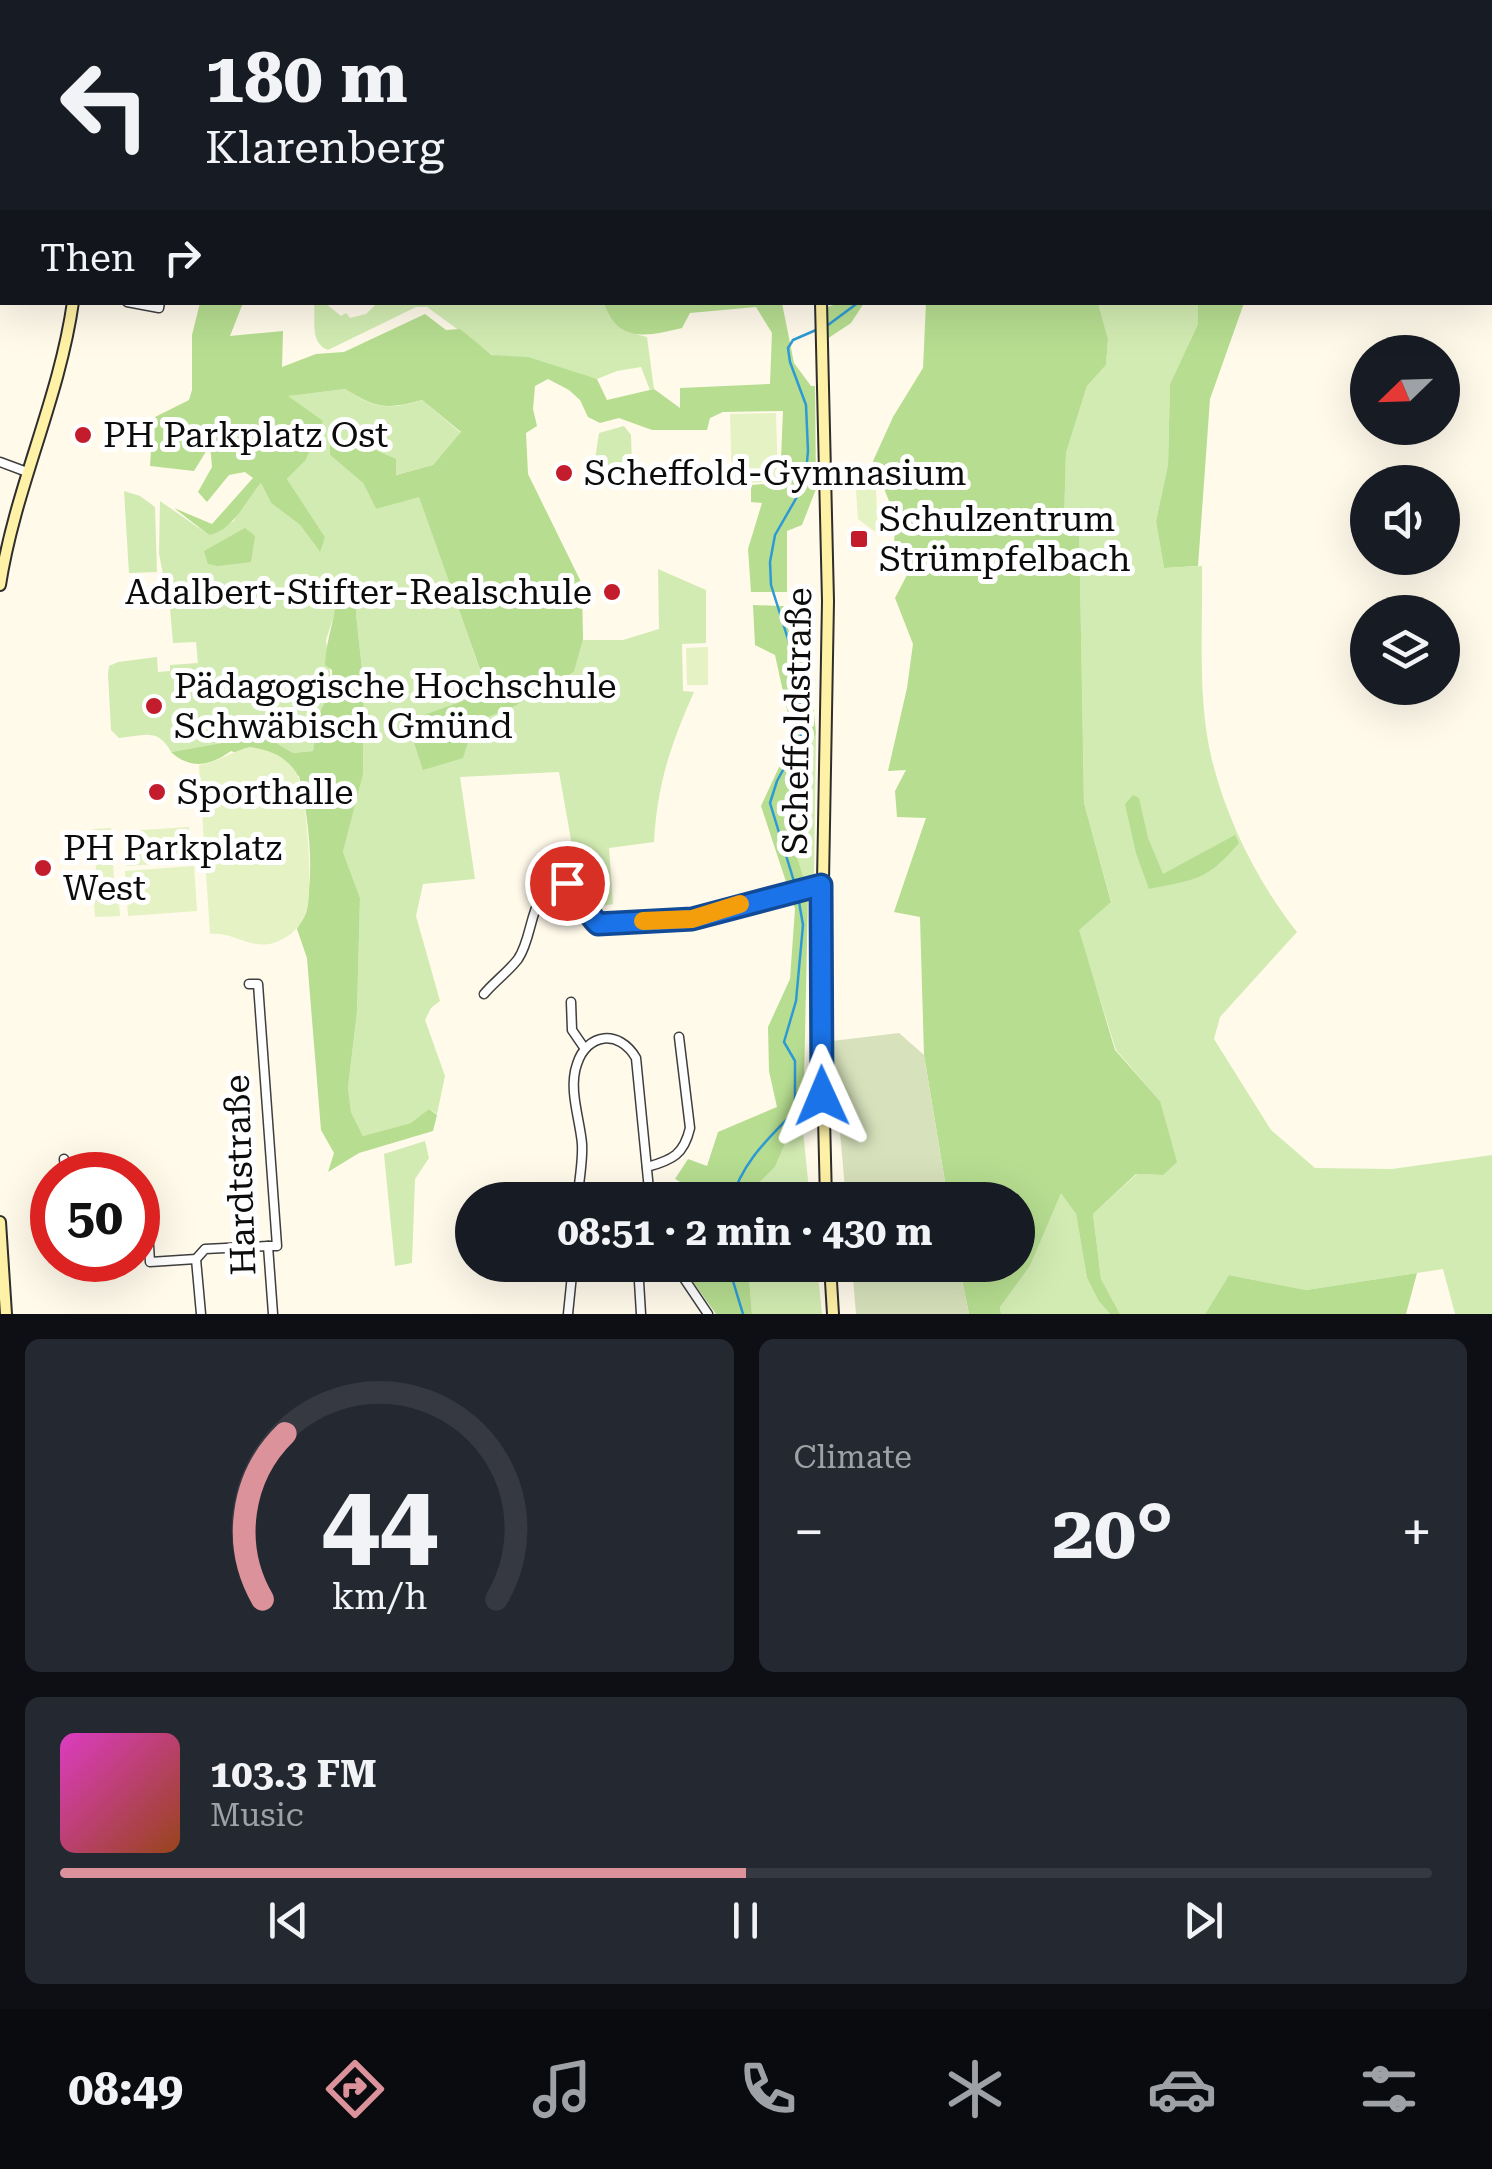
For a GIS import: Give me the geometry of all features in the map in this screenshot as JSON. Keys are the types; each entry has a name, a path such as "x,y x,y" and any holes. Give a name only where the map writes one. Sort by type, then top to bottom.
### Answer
{"main road":[{"path":"0,585 27,472 58,382 73,305"},
{"name":"Scheffoldstraße","path":"821,308 828,601 816,886 825,1182"},
{"path":"0,1222 6,1314"},
{"path":"831,1282 834,1314"}],"street":[{"path":"0,462 27,472"},
{"path":"484,994 518,959 540,898 556,884 567,883 578,893 588,915 598,924 692,919 816,886"},
{"name":"Hardtstraße","path":"249,984 258,984 277,1246 268,1246 273,1314"},
{"path":"571,1002 574,1038 585,1049"},
{"path":"648,1167 669,1161 681,1153 687,1141 690,1128 679,1037"},
{"path":"579,1182 582,1148 574,1088 576,1066 585,1049 599,1039 610,1038 621,1040 636,1058 649,1182"},
{"path":"160,1261 196,1259 205,1250 268,1246"},
{"path":"196,1259 201,1314"},
{"path":"568,1314 571,1282"},
{"path":"639,1282 641,1314"},
{"path":"686,1282 708,1314"}],"green space":[{"path":"200,305 242,305 230,336 283,331 282,367 316,354 344,352 425,314 446,330 460,329 492,355 528,357 597,379 607,400 654,389 680,408 680,388 770,384 772,333 756,307 690,313 682,328 635,334 617,325 605,305 782,305 794,363 815,386 816,489 802,525 787,531 787,592 751,592 748,549 762,503 751,502 751,485 780,483 783,411 723,412 710,418 707,430 652,430 619,418 600,423 588,417 580,400 569,390 548,379 535,386 533,409 537,426 526,433 528,474 582,584 583,640 574,672 515,706 474,723 463,758 423,770 407,721 488,692 419,497 376,509 363,483 330,455 330,442 352,440 396,459 396,475 433,465 461,432 422,400 382,405 345,389 288,396 323,421 305,461 287,479 325,537 320,552 300,525 271,503 261,483 232,521 209,535 174,508 212,524 253,478 245,472 229,475 207,502 198,492 212,467 210,445 194,471 150,466 153,418 189,400 192,335"},
{"path":"314,305 327,305 350,318 366,314 375,305 605,305 620,326 647,337 654,389 650,390 641,367 597,379 493,355 427,307 416,307 328,350 318,342"},
{"path":"863,305 851,323 827,339 828,307"},
{"path":"926,305 1099,305 1108,339 1106,365 1087,386 1066,453 1064,520 1079,521 1084,803 1111,902 1079,930 1115,1050 1160,1101 1177,1162 1163,1175 1136,1174 1093,1214 1101,1279 1120,1314 1110,1314 1087,1278 1076,1214 1061,1193 1035,1254 1035,1182 945,1182 924,1055 920,917 894,912 926,818 897,817 895,791 906,770 888,771 913,644 895,598 907,575 894,549 895,516 873,461 893,417 923,368"},
{"path":"1099,305 1198,305 1198,324 1170,384 1168,465 1156,521 1164,568 1202,566 1203,689 1212,760 1226,806 1246,850 1269,893 1297,932 1220,1017 1214,1039 1271,1130 1315,1168 1392,1169 1492,1155 1492,1314 1455,1314 1443,1269 1306,1290 1229,1275 1205,1314 1120,1314 1101,1279 1093,1214 1137,1174 1163,1175 1160,1101 1116,1050 1078,930 1111,901 1084,803 1079,522 1064,521 1066,453 1087,386 1106,365 1108,339"},
{"path":"1198,305 1243,305 1210,399 1198,566 1164,568 1156,521 1168,465 1170,384 1198,324"},
{"path":"345,389 382,406 422,400 461,433 433,465 395,475 330,455 363,483 376,509 419,496 488,693 407,721 474,723 515,706 574,672 583,640 623,640 659,629 658,569 706,590 706,643 682,644 683,691 694,692 666,765 654,842 609,848 613,904 589,909 581,891 565,876 573,851 559,772 460,777 475,879 423,884 416,916 440,1001 425,1020 445,1076 437,1114 429,1109 412,1123 363,1136 351,1112 348,1088 357,1012 360,898 343,852 363,773 364,688 356,614 360,585 338,587 338,603 326,640 332,689 318,715 313,751 293,753 273,741 250,738 171,752 155,736 119,738 111,730 108,674 109,666 118,662 157,657 158,672 170,671 170,665 198,663 196,642 173,643 170,608 176,607 174,589 166,589 159,554 160,501 209,535 234,521 238,510 261,483 271,503 300,525 319,551 325,537 287,479 305,461 286,396"},
{"path":"776,413 778,482 732,483 730,414"},
{"path":"624,426 631,435 632,467 613,474 604,469 593,472 599,433"},
{"path":"876,489 878,534 858,519 856,490"},
{"path":"124,491 155,507 157,572 129,573"},
{"path":"245,528 255,536 251,562 208,564 204,551"},
{"path":"357,581 360,585 356,614 364,688 363,774 343,852 360,898 357,1012 348,1088 351,1112 363,1136 411,1123 429,1109 437,1115 433,1131 359,1153 328,1172 334,1153 321,1130 307,958 297,929 304,914 310,876 309,833 299,776 231,751 201,764 186,762 171,752 250,738 273,741 293,753 313,751 318,715 332,689 332,670 325,665 338,587"},
{"path":"753,605 806,607 811,616 810,675 816,733 783,811 808,893 803,1131 787,1139 775,1167 760,1182 680,1182 675,1179 688,1159 707,1166 718,1132 777,1107 769,1071 768,1027 790,979 795,909 761,806 793,737 775,655 755,645"},
{"path":"708,647 708,685 687,685 686,648"},
{"path":"816,733 814,878 804,882 783,811"},
{"path":"250,747 276,754 296,772 308,840 306,914 287,937 263,945 210,934 199,765"},
{"path":"1133,795 1139,798 1148,838 1163,874 1235,835 1239,843 1199,877 1149,889 1125,804"},
{"path":"189,827 191,862 127,866 125,831"},
{"path":"111,828 114,883 97,884 93,829"},
{"path":"194,866 197,911 128,916 125,871"},
{"path":"118,887 120,916 95,917 93,889"},
{"path":"899,1033 924,1055 945,1182 844,1182 832,1041"},
{"path":"803,1131 808,1182 760,1182 775,1167 787,1139"},
{"path":"425,1141 429,1158 415,1179 412,1263 395,1266 384,1154"},
{"path":"1061,1192 1076,1214 1087,1278 1110,1314 1001,1314 1000,1307 1018,1282 1035,1282 1035,1254"},
{"path":"1417,1273 1406,1314 1205,1314 1229,1275 1306,1290"},
{"path":"693,1282 749,1282 752,1314 716,1314"},
{"path":"749,1282 819,1282 822,1314 752,1314"},
{"path":"853,1282 962,1282 969,1314 856,1314"},
{"path":"962,1282 1018,1282 1000,1307 1001,1314 969,1314"}],"waterway":[{"path":"828,325 855,305"},
{"path":"796,888 770,803 777,781 801,737 798,671 771,585 770,562 775,535 805,483 808,451 806,405 788,348 793,340 816,330"},
{"path":"738,1182 766,1141 795,1111 795,1061 784,1042 796,1001 803,925 798,896"},
{"path":"733,1282 743,1314"}],"slow traffic":[{"path":"643,921 692,919 740,904"}],"place":[{"name":"PH Parkplatz Ost","path":"83,435"},
{"name":"Scheffold-Gymnasium","path":"564,473"},
{"name":"Schulzentrum Strümpfelbach","path":"859,539"},
{"name":"Adalbert-Stifter-Realschule","path":"612,592"},
{"name":"Pädagogische Hochschule Schwäbisch Gmünd","path":"154,706"},
{"name":"Sporthalle","path":"157,792"},
{"name":"PH Parkplatz West","path":"43,868"}],"route":[{"path":"567,883 598,924 692,919 821,885 822,1096"}]}
